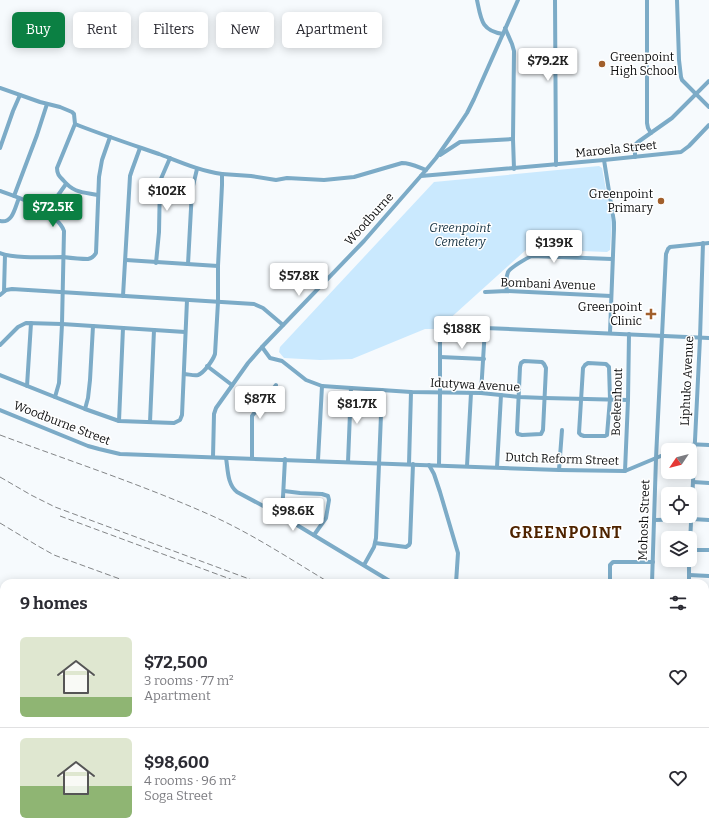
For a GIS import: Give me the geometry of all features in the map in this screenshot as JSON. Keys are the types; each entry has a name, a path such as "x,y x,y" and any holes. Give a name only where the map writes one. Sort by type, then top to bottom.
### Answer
{"street":[{"path":"477,0 482,21 485,26 496,33 503,34"},
{"name":"Woodburne","path":"212,457 214,414 216,408 248,363 262,347 364,242 436,158 467,113 518,0"},
{"path":"555,0 556,165"},
{"path":"647,0 647,123 651,133"},
{"path":"677,0 681,77 682,80 709,107"},
{"path":"505,28 511,40 514,51 514,169"},
{"path":"635,157 636,144 672,118 709,81"},
{"path":"0,88 60,107 74,114 75,124 57,168 57,173 66,184 74,190 98,195"},
{"path":"0,148 20,95"},
{"path":"0,221 6,222 11,218 47,104"},
{"path":"75,124 110,138 212,173 251,176 276,180 287,178 324,180 349,178 402,163 412,164 426,170"},
{"name":"Maroela Street","path":"420,176 514,169 681,152 689,146 709,125"},
{"path":"0,253 5,255 92,259 96,252 98,195 101,167 110,138"},
{"path":"436,158 460,142 513,139"},
{"path":"123,296 130,176 140,148"},
{"path":"156,263 159,232 160,181 170,158"},
{"path":"604,160 614,222 610,333"},
{"path":"188,264 192,190 197,169"},
{"path":"184,374 200,374 215,354 222,174"},
{"path":"46,212 66,184"},
{"path":"0,191 35,204 58,222 64,231 59,383 55,397"},
{"name":"Liphuko Avenue","path":"694,443 700,338 703,243"},
{"path":"656,458 667,250 673,246 709,243"},
{"path":"5,255 2,293 12,289 254,304 260,306 283,325"},
{"path":"507,291 506,286 509,271 534,255 612,259"},
{"path":"126,260 218,266"},
{"name":"Bombani Avenue","path":"485,292 507,291 611,296"},
{"path":"0,375 119,421 174,423 180,420 182,415 187,300"},
{"path":"1,343 20,325 26,323 185,332"},
{"path":"27,386 31,323"},
{"path":"439,465 440,333 442,328 447,325 709,338"},
{"path":"85,409 90,386 93,326"},
{"path":"119,421 123,328"},
{"path":"481,393 485,328"},
{"path":"150,422 154,330"},
{"name":"Boekenhout","path":"625,471 629,334"},
{"name":"Idutywa Avenue","path":"262,347 270,358 282,361 306,380 322,386 411,392 481,393 519,397 628,400"},
{"path":"440,357 484,359"},
{"path":"524,361 540,362 544,364 546,368 545,398 543,432 540,434 518,434 519,397 521,363 524,361"},
{"path":"588,363 606,364 609,366 610,399 607,435 584,436 579,433 581,399 583,368 585,365 588,363"},
{"path":"207,366 232,385"},
{"path":"252,458 252,416 276,385"},
{"path":"318,460 322,386"},
{"path":"348,462 351,388"},
{"path":"364,565 375,543 382,390"},
{"path":"375,543 406,546 410,543 411,392"},
{"path":"467,466 471,393"},
{"path":"497,467 501,395"},
{"name":"Woodburne Street","path":"0,410 88,446 113,453 212,457"},
{"path":"559,470 562,430"},
{"path":"697,444 709,445"},
{"name":"Dutch Reform Street","path":"212,457 559,470 625,471 661,456"},
{"path":"226,458 230,481 234,490 242,496 282,516 387,579"},
{"name":"Mohosh Street","path":"652,579 656,458"},
{"path":"282,516 285,459"},
{"path":"429,465 434,474 440,492 458,553 459,560 457,579"},
{"name":"Liphuko Avenue","path":"693,479 693,487"},
{"path":"693,482 709,483"},
{"path":"284,491 300,494 322,494 328,496 329,500 326,518 314,535"},
{"path":"697,519 709,520"},
{"path":"655,520 661,520"},
{"path":"697,550 709,550"},
{"path":"610,579 610,564 613,562 653,562"},
{"path":"689,567 689,579"},
{"path":"689,575 709,576"}],"green space":[{"name":"Greenpoint Cemetery","path":"599,166 602,168 612,222 610,250 607,252 527,249 446,322 438,321 437,329 425,329 352,359 320,360 284,358 279,352 280,347 434,182"}],"railway":[{"path":"0,435 131,483 224,521 323,579"},
{"path":"0,477 55,507 249,579"},
{"path":"60,516 230,579"},
{"path":"0,523 54,555 120,579"}],"place":[{"name":"Greenpoint High School","path":"602,64"},
{"name":"Greenpoint Primary","path":"661,201"},
{"name":"Greenpoint Clinic","path":"651,314"}],"district":[{"name":"GREENPOINT","path":"566,532"}]}
